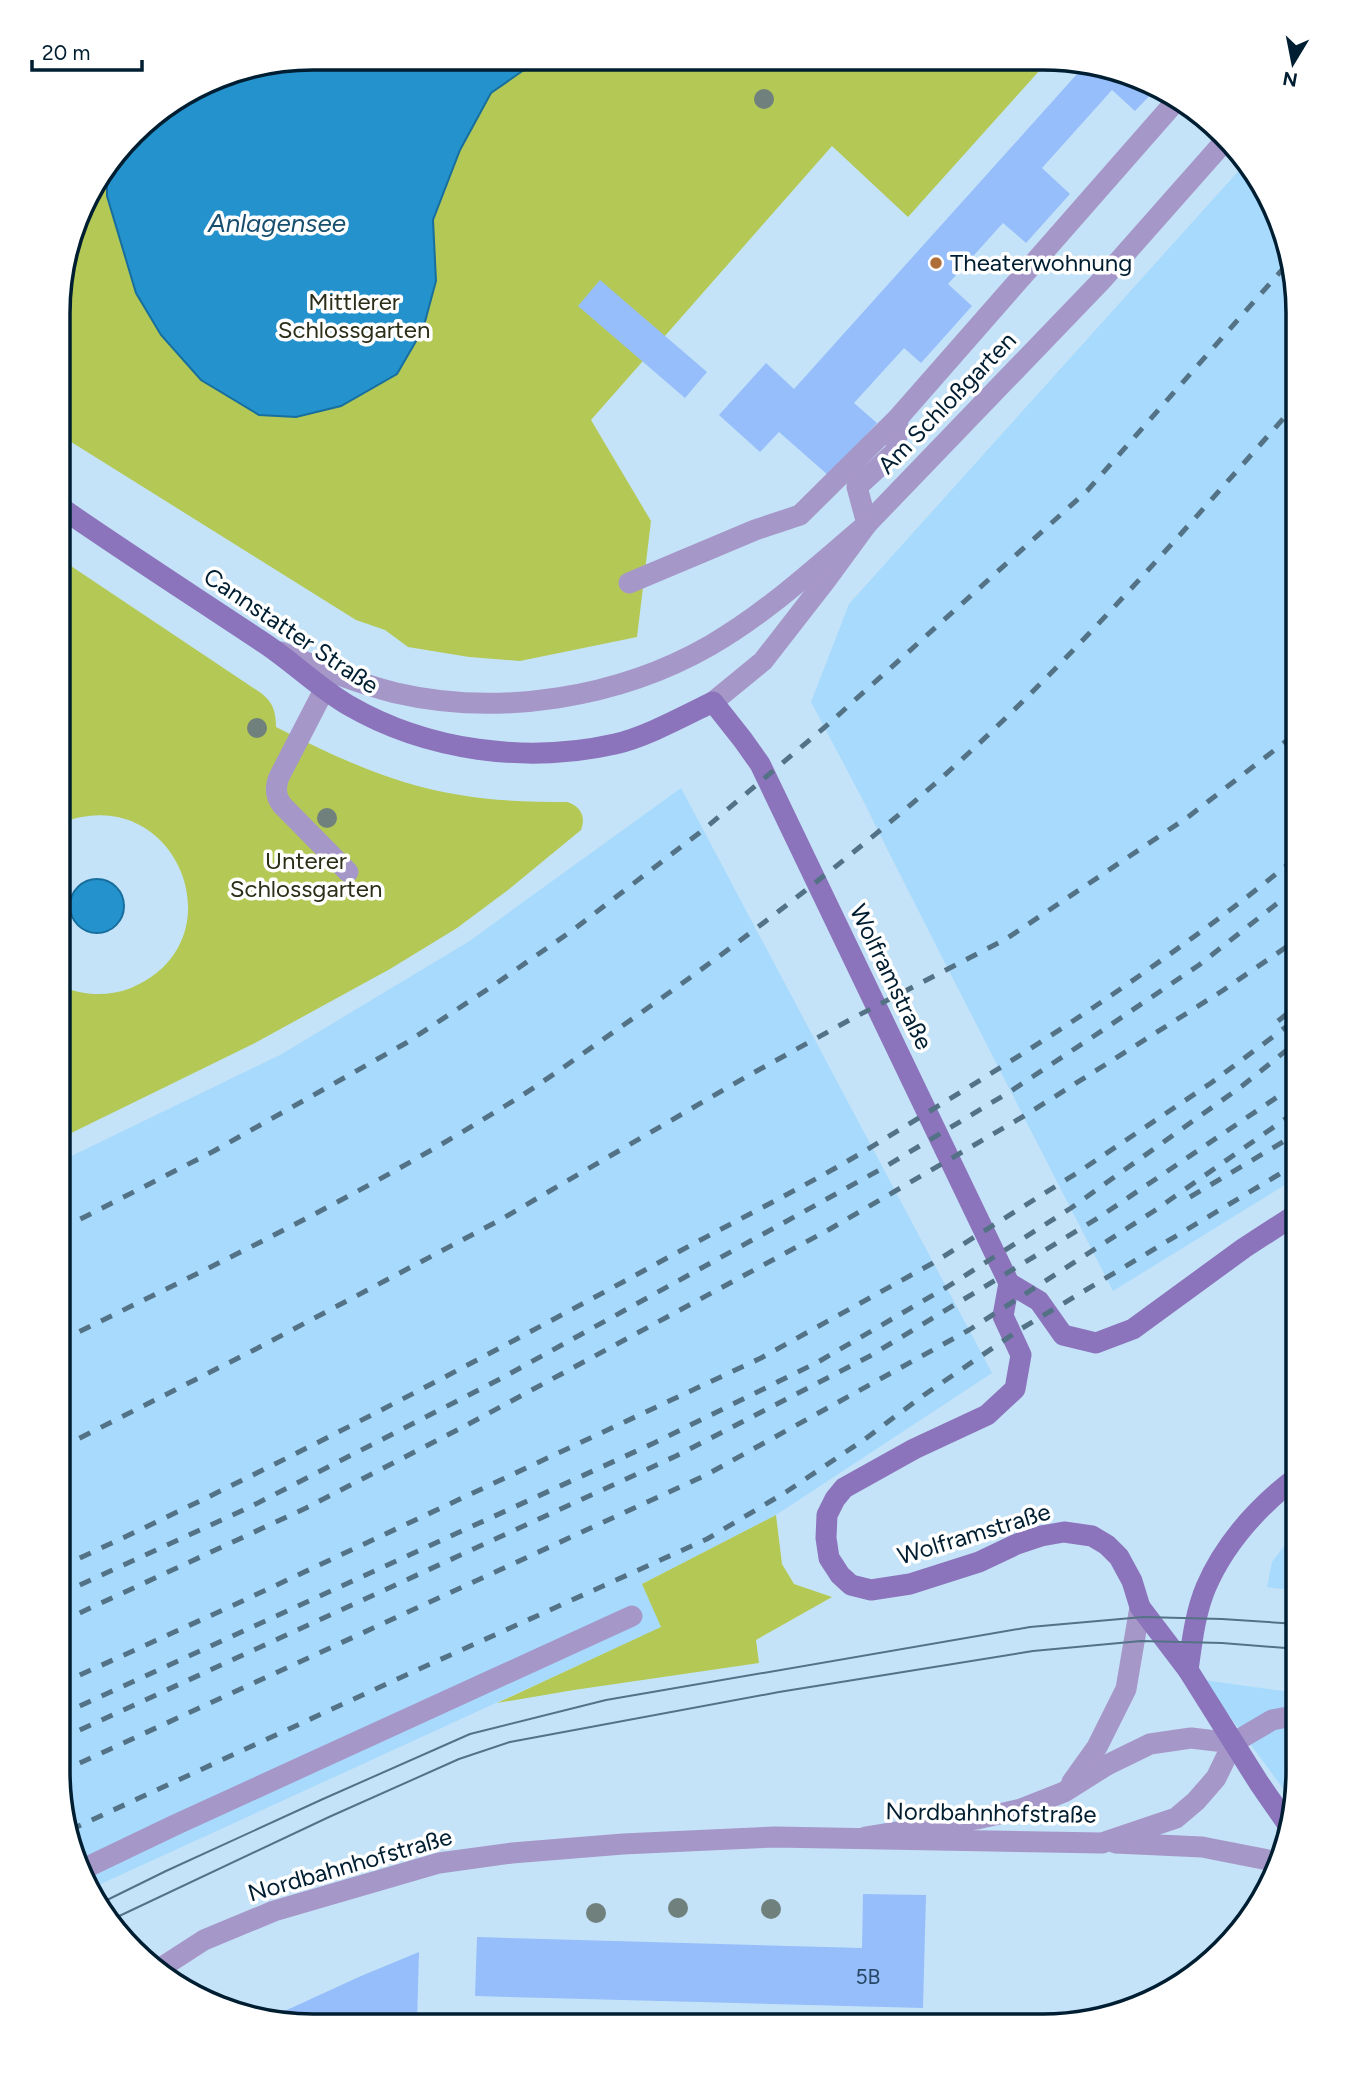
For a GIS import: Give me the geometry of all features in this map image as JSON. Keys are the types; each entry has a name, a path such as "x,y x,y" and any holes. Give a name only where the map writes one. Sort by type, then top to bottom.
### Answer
{"main road":[{"name":"Cannstatter Straße","path":"70,514 271,648 349,706 391,726 440,741 486,751 573,751 616,744 663,726 713,702"},
{"name":"Wolframstraße","path":"713,702 760,764 1009,1283 1003,1316 1021,1355 1015,1389 987,1415 914,1449 844,1488 827,1515 829,1558 840,1575 851,1585 871,1590 910,1584 956,1570 1041,1536 1064,1532 1079,1533 1092,1536 1108,1545 1119,1557 1132,1581 1140,1607 1188,1671 1281,1815"},
{"path":"1009,1283 1040,1301 1063,1335 1096,1343 1133,1328 1285,1221"},
{"path":"1188,1671 1194,1629 1205,1588 1223,1554 1276,1492 1285,1485"}],"street":[{"path":"629,583 755,530 800,515 898,418 1171,107"},
{"name":"Am Schloßgarten","path":"713,702 763,661 867,524 1101,281 1220,147"},
{"path":"271,648 336,674 396,692 463,702 498,702 573,695 654,673 711,645 766,607 867,524 857,487 896,451 898,418"},
{"path":"324,690 279,777 276,790 282,805 348,872"},
{"path":"1064,1792 1097,1747 1126,1689 1140,1607"},
{"path":"90,1866 632,1616"},
{"path":"1233,1742 1272,1720 1285,1717"},
{"name":"Nordbahnhofstraße","path":"166,1965 204,1940 274,1911 439,1863 512,1853 623,1844 775,1837 1102,1843 1175,1818 1196,1801 1216,1778 1233,1742 1191,1738 1150,1744 1107,1765 1064,1792 1021,1809 865,1838"},
{"path":"1102,1843 1202,1847 1268,1860"}],"shaded area":[{"path":"1239,170 1267,220 1278,250 1286,313 1285,1185 1113,1291 811,702 849,604"},
{"path":"681,788 992,1373 776,1515 642,1584 662,1627 99,1885 78,1834 70,1771 70,1157 280,1055 468,942"},
{"path":"1285,1545 1285,1589 1267,1587 1272,1562"},
{"path":"1203,1680 1285,1691 1285,1791"}],"green space":[{"name":"Mittlerer Schlossgarten","path":"1040,70 908,217 832,146 591,420 651,521 637,637 520,661 469,657 408,647 385,630 356,620 70,441 70,313 78,250 89,220 111,178 130,153 153,130 178,111 220,89 250,78 281,72"},
{"name":"Unterer Schlossgarten","path":"70,565 261,693 273,708 276,727 320,749 389,777 436,790 487,799 567,802 576,806 583,821 581,830 508,890 457,928 390,969 253,1044 70,1134 70,989 95,994 113,993 131,988 165,965 183,936 188,903 180,870 162,842 135,823 100,815 70,822"},
{"path":"776,1515 782,1564 794,1584 832,1597 756,1640 759,1663 497,1703 661,1627 642,1584"}],"water":[{"name":"Anlagensee","path":"313,70 524,70 491,93 460,150 433,220 436,281 423,329 397,374 341,406 296,417 259,415 201,380 161,335 136,293 107,196 107,185 111,178 130,153 153,130 192,103 250,78"},
{"path":"102,879 112,883 120,891 124,906 120,921 112,929 92,933 82,929 74,921 70,901 74,891 82,883"}],"building":[{"name":"Theaterwohnung","path":"1078,73 1106,78 1149,96 1135,111 1112,90 1042,168 1070,194 1026,243 1003,223 948,284 972,306 921,363 904,348 854,403 877,423 829,476 779,432 760,452 719,415 766,363 794,389"},
{"path":"600,280 707,372 685,398 578,306"},
{"path":"863,1894 926,1895 923,2008 475,1996 477,1937 862,1948"},
{"path":"419,1952 417,2014 282,2012"}],"tram line":[{"path":"108,1900 470,1734 606,1700 1030,1627 1143,1617 1285,1623"},
{"path":"118,1916 459,1759 510,1742 779,1692 1033,1651 1141,1641 1285,1648"}],"railway":[{"path":"70,1224 214,1151 406,1043 573,930 703,830 825,727 1087,491 1282,270"},
{"path":"70,1336 284,1230 451,1139 561,1069 772,917 922,795 1022,702 1070,654 1286,416"},
{"path":"70,1443 254,1350 500,1220 744,1078 1006,939 1188,817 1286,741"},
{"path":"70,1562 372,1415 836,1168 1005,1065 1114,994 1225,914 1286,866"},
{"path":"70,1590 250,1507 500,1379 883,1168 1011,1091 1199,965 1286,897"},
{"path":"70,1617 306,1508 465,1426 830,1229 1024,1116 1222,991 1286,948"},
{"path":"1278,1021 1286,1015"},
{"path":"70,1680 761,1358 933,1263 1080,1171 1211,1083 1286,1027"},
{"path":"70,1711 654,1443 818,1362 947,1287 1071,1208 1242,1086 1285,1051"},
{"path":"70,1734 676,1456 870,1356 1098,1218 1285,1091"},
{"path":"70,1767 706,1475 969,1330 1154,1211 1285,1119"},
{"path":"1190,1197 1285,1140"},
{"path":"77,1827 707,1539 786,1492 1019,1330 1285,1171"}],"place":[{"name":"Theaterwohnung","path":"936,263"}]}
